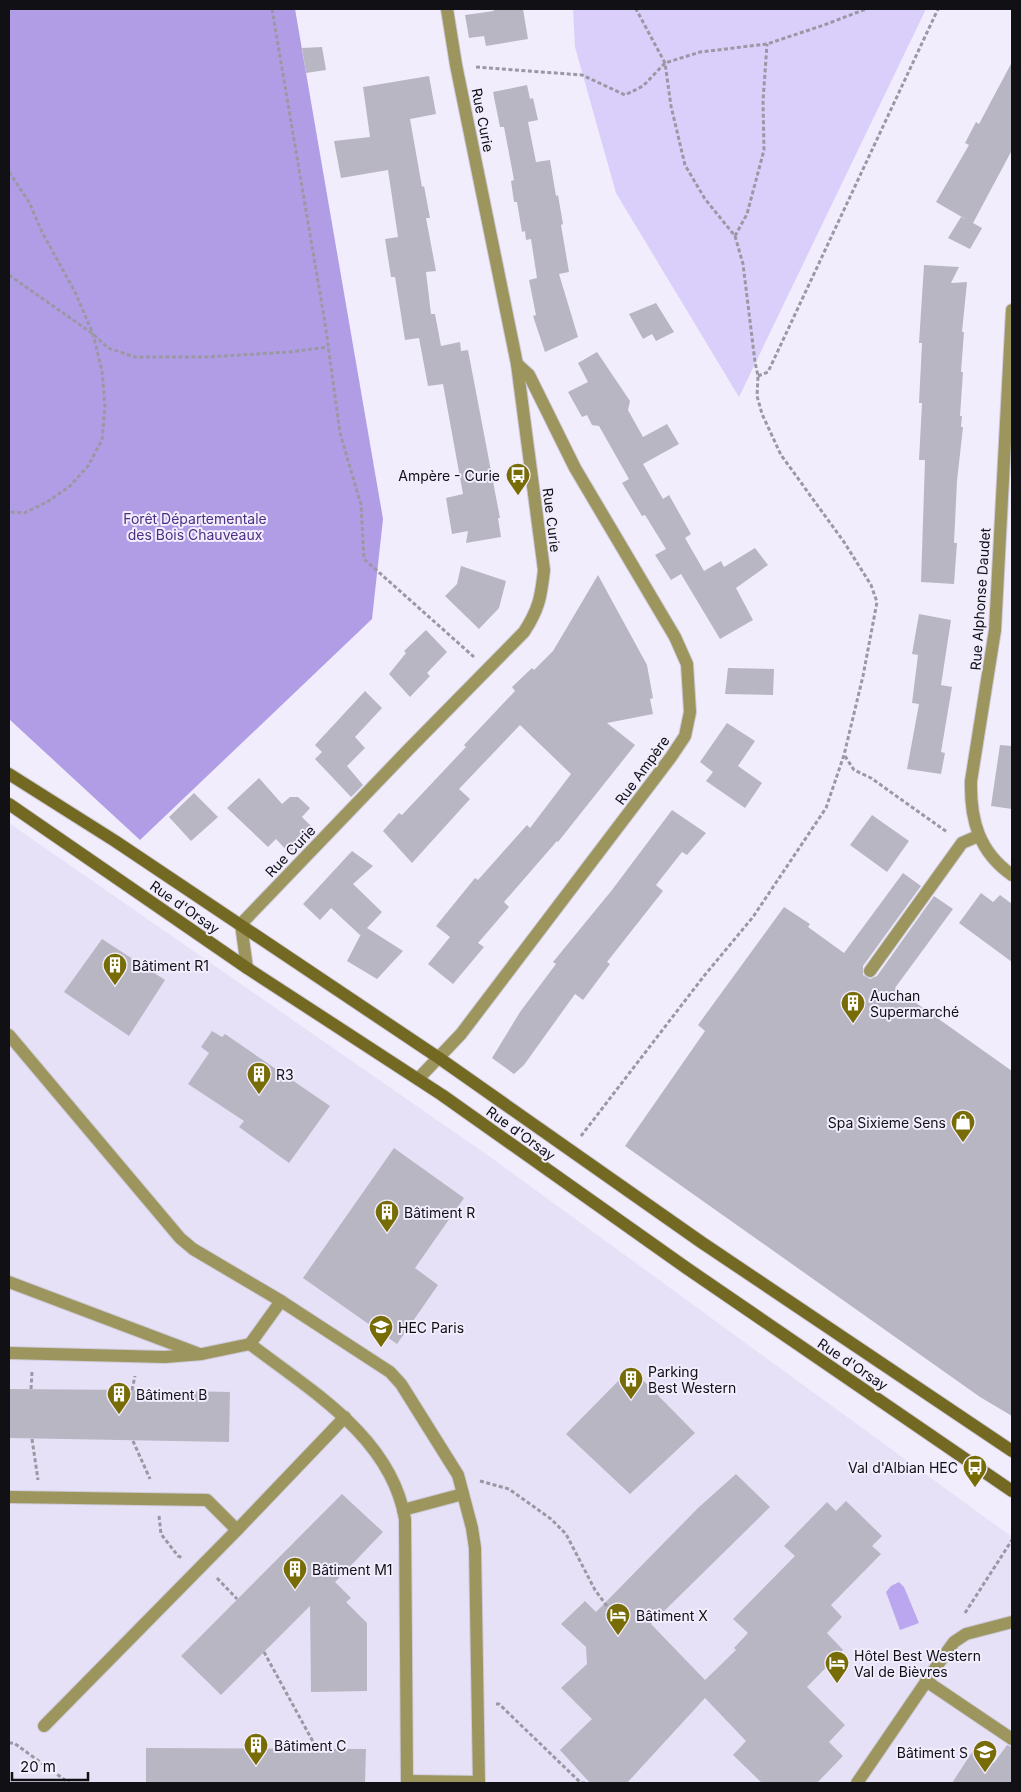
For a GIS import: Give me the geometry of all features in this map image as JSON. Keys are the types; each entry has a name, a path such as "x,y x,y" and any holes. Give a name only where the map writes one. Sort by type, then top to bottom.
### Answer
{"main road":[{"name":"Rue d'Orsay","path":"9,774 241,924 439,1058 701,1242 1012,1451"},
{"name":"Rue d'Orsay","path":"9,804 247,968 418,1079 685,1267 1012,1491"}],"street":[{"name":"Rue Curie","path":"241,924 524,632 535,615 541,595 544,570 517,364 456,66 447,9"},
{"name":"Rue Alphonse Daudet","path":"1012,310 995,630 971,781 971,799 978,836 990,855 1012,875"},
{"name":"Rue Ampère","path":"418,1079 461,1034 671,757 685,736 690,712 687,664 674,637 575,468 529,375 517,364"},
{"path":"870,971 962,843 978,836"},
{"path":"241,924 247,968"},
{"path":"9,1035 180,1238 193,1249 281,1301 390,1372 401,1384 458,1475 472,1528 475,1548 479,1783 407,1782 405,1519 396,1488 383,1463 345,1417 250,1344"},
{"path":"9,1282 202,1354"},
{"path":"9,1354 165,1357 202,1354 250,1344 281,1301"},
{"path":"44,1726 345,1417"},
{"path":"403,1510 463,1494"},
{"path":"9,1497 207,1500 237,1530"},
{"path":"857,1783 954,1642 966,1634 1012,1622"},
{"path":"926,1681 1012,1739"}],"path":[{"path":"272,9 328,347 340,433 361,505 364,559 488,669"},
{"path":"570,1150 704,976 753,917 826,808 844,755 863,676 877,602 871,585 844,542 781,455 762,414 757,396 758,376 754,362 744,264 735,236 705,199 685,165 671,106 665,63 636,9"},
{"path":"456,66 582,75 625,95 643,86 665,63 700,52 766,44 866,9"},
{"path":"758,376 768,372 938,9"},
{"path":"735,236 746,214 764,150 763,101 766,44"},
{"path":"9,172 29,202 42,232 75,292 93,334 102,371 105,407 102,440 88,466 70,486 47,502 24,513 9,512"},
{"path":"9,275 93,334 108,348 135,357 207,357 289,352 328,347"},
{"path":"844,755 854,770 871,778 951,835 958,823 974,818"},
{"path":"32,1439 41,1498"},
{"path":"133,1440 158,1499 161,1534 178,1556 204,1563 237,1599"},
{"path":"458,1475 509,1490 551,1519 566,1534 595,1590 615,1618"},
{"path":"966,1634 964,1616 1012,1540"},
{"path":"264,1652 317,1749"},
{"path":"478,1703 500,1704 581,1783 586,1783"},
{"path":"9,1743 14,1743 69,1783"}],"shaded area":[{"path":"573,9 926,9 739,397 616,193 575,47"},
{"name":"HEC Paris","path":"9,823 493,1159 1012,1537 1012,1783 9,1783"},
{"path":"899,1582 904,1587 919,1623 900,1630 886,1592 891,1586"}],"green space":[{"name":"Forêt Départementale des Bois Chauveaux","path":"9,9 295,9 383,519 372,619 140,840 9,719"}],"building":[{"path":"493,9 523,9 528,39 486,46 484,36 469,38 465,15 494,11"},
{"path":"322,47 326,70 306,73 302,48"},
{"path":"1012,62 1012,150 973,223 982,228 970,249 948,238 961,217 967,220 936,202 969,145 965,143 976,122 979,124"},
{"path":"429,76 436,114 410,119 422,187 424,186 430,218 426,218 436,271 426,272 431,314 435,314 441,346 460,342 461,351 468,350 500,518 498,518 501,537 466,543 468,531 452,534 446,498 463,494 443,384 428,386 419,338 405,340 395,277 391,277 385,239 398,237 388,170 341,178 334,141 370,137 363,87"},
{"path":"527,85 530,99 533,98 538,120 528,122 536,162 550,160 556,196 558,195 569,272 559,274 578,337 545,352 533,316 536,315 529,280 537,278 531,239 526,240 525,231 522,232 517,202 514,202 511,181 514,180 504,127 500,127 493,92"},
{"path":"924,265 959,267 951,283 967,282 962,332 964,332 960,416 962,416 961,427 963,427 957,481 954,543 957,543 954,584 921,582 925,460 919,460 922,403 919,403 922,343 919,343"},
{"path":"656,303 674,332 656,341 652,334 643,339 629,314"},
{"path":"597,352 630,401 628,410 643,437 667,424 679,444 643,464 663,499 669,495 691,534 685,538 704,571 721,561 724,567 755,548 768,565 736,588 753,620 720,639 681,574 671,580 655,555 666,549 645,515 642,516 622,483 629,479 599,426 592,425 587,415 582,417 568,392 588,382 578,363"},
{"path":"461,566 506,581 499,608 479,629 445,596 457,584"},
{"path":"598,575 647,665 653,698 650,699 653,714 607,723 635,745 558,842 504,902 509,907 478,943 484,947 453,984 428,964 450,937 436,926 475,878 478,880 527,825 530,828 571,774 520,725 459,789 470,799 412,863 383,831 399,813 402,815 466,747 464,745 515,691 512,687 532,668 534,670 553,651"},
{"path":"919,614 951,620 941,685 952,687 941,752 945,753 941,774 907,769 919,704 912,703 918,655 912,654"},
{"path":"426,630 447,652 427,673 430,676 410,697 389,674 406,653 404,651"},
{"path":"728,668 774,669 773,695 725,694"},
{"path":"365,691 382,708 355,737 365,748 347,766 363,785 351,797 315,759 322,752 315,745"},
{"path":"727,723 755,741 738,766 762,783 745,808 706,781 713,772 700,762"},
{"path":"1000,745 1012,746 1012,809 991,806"},
{"path":"259,778 282,804 290,797 298,797 310,808 302,817 313,828 289,853 276,839 268,847 227,808"},
{"path":"194,793 218,817 191,841 169,817"},
{"path":"672,810 706,833 687,855 682,852 656,885 663,891 607,962 610,964 583,1000 575,994 524,1065 514,1074 492,1058 520,1012 556,964 553,962 612,890"},
{"path":"872,815 909,841 887,872 850,845"},
{"path":"352,851 373,866 353,884 382,912 367,928 403,951 377,979 347,961 361,934 331,908 320,920 303,904"},
{"path":"903,873 921,886 863,966 863,975 870,979 877,976 934,896 953,909 895,988 1012,1071 1012,1416 980,1397 625,1146 705,1031 698,1025 784,907 810,924 808,927 844,953"},
{"path":"981,893 993,902 1000,895 1012,904 1012,962 959,923"},
{"name":"Bâtiment R1","path":"102,939 165,980 129,1036 64,992"},
{"name":"R3","path":"212,1031 222,1037 225,1034 330,1106 289,1163 239,1127 244,1121 188,1084 209,1053 201,1047"},
{"name":"Bâtiment R","path":"394,1148 464,1198 415,1268 438,1285 397,1344 303,1278"},
{"name":"Parking Best Western","path":"631,1368 695,1433 630,1494 566,1434"},
{"name":"Bâtiment B","path":"9,1389 230,1392 229,1442 9,1438"},
{"path":"736,1474 770,1507 651,1624 705,1680 736,1650 734,1648 748,1633 733,1619 795,1556 784,1546 827,1502 836,1511 846,1501 882,1536 872,1546 881,1554 831,1605 842,1617 827,1633 843,1650 807,1687 845,1725 829,1742 843,1756 817,1783 762,1783 733,1755 746,1741 705,1698 627,1783 590,1783 560,1750 592,1719 561,1688 587,1664 586,1647 561,1624 585,1601 596,1612 698,1508"},
{"name":"Bâtiment M1","path":"342,1494 383,1532 335,1582 351,1598 346,1602 367,1623 367,1691 311,1692 310,1606 221,1695 181,1656"},
{"name":"Bâtiment S","path":"1007,1745 1012,1747 1012,1783 952,1783 974,1749 994,1763"},
{"name":"Bâtiment C","path":"146,1748 366,1749 365,1783 146,1783"}],"place":[{"name":"Ampère - Curie","path":"518,496"},
{"name":"Bâtiment R1","path":"115,986"},
{"name":"Auchan Supermarché","path":"853,1024"},
{"name":"R3","path":"259,1095"},
{"name":"Spa Sixieme Sens","path":"963,1143"},
{"name":"Bâtiment R","path":"387,1233"},
{"name":"HEC Paris","path":"381,1348"},
{"name":"Parking Best Western","path":"631,1400"},
{"name":"Bâtiment B","path":"119,1415"},
{"name":"Val d'Albian HEC","path":"975,1488"},
{"name":"Bâtiment M1","path":"295,1590"},
{"name":"Bâtiment X","path":"618,1636"},
{"name":"Hôtel Best Western Val de Bièvres","path":"837,1684"},
{"name":"Bâtiment C","path":"256,1766"},
{"name":"Bâtiment S","path":"985,1773"}]}
